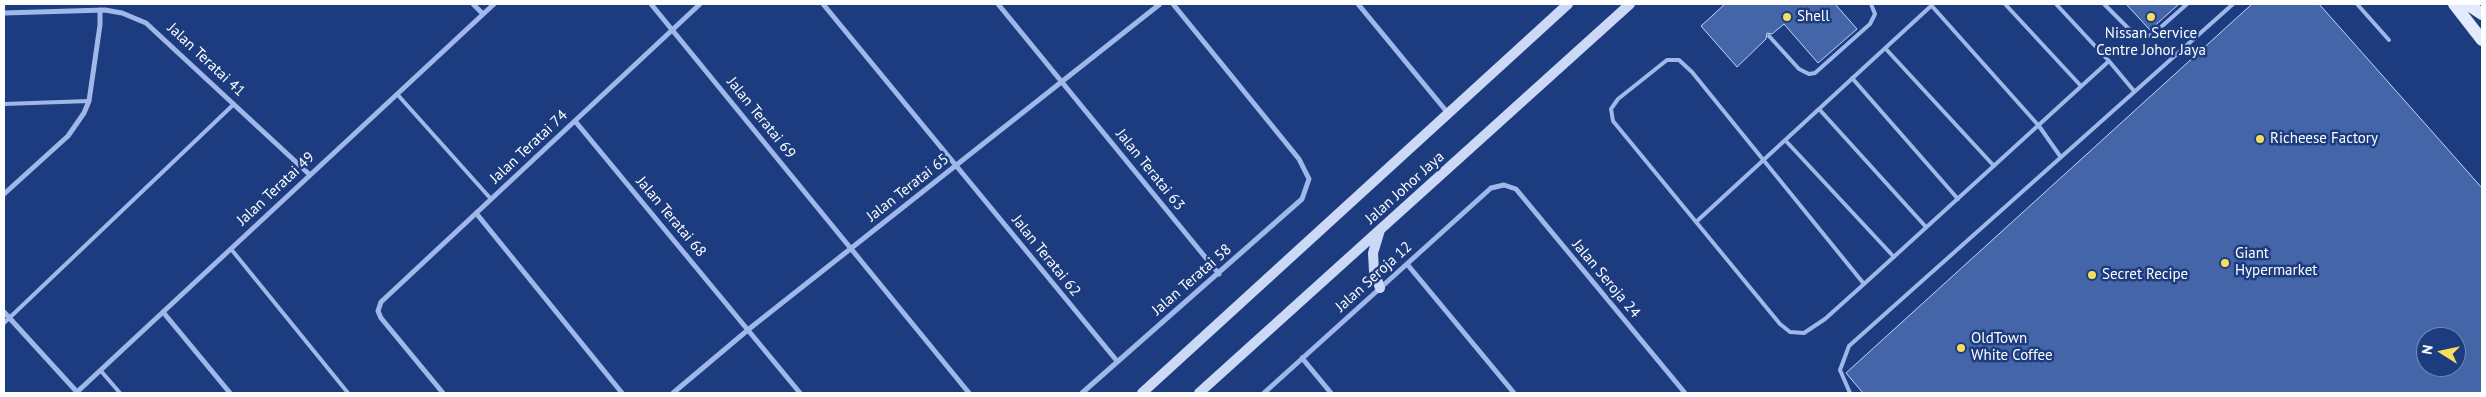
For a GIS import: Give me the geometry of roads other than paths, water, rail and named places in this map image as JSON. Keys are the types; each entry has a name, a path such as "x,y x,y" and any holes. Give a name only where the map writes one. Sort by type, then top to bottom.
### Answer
{"main road":[{"name":"Jalan Johor Jaya","path":"1142,393 1447,112 1568,4"},
{"name":"Jalan Johor Jaya","path":"1199,393 1630,4"},
{"path":"2454,4 2482,40"},
{"path":"2467,4 2482,14"},
{"path":"1380,288 1374,271 1373,253 1381,230"}],"street":[{"path":"473,4 482,14"},
{"name":"Jalan Teratai 49","path":"77,393 494,4"},
{"name":"Jalan Teratai 69","path":"651,4 969,393"},
{"name":"Jalan Teratai 74","path":"443,393 381,318 378,311 381,302 700,4"},
{"name":"Jalan Teratai 62","path":"823,4 1117,361"},
{"name":"Jalan Teratai 63","path":"998,4 1219,274"},
{"name":"Jalan Teratai 65","path":"673,393 748,329 1160,4"},
{"name":"Jalan Teratai 58","path":"1082,393 1302,199 1309,178 1299,159 1173,4"},
{"path":"1358,4 1447,112"},
{"path":"4,194 68,136 84,113 89,101 100,24 100,10"},
{"name":"Jalan Teratai 41","path":"4,13 100,10 122,13 146,23 310,175"},
{"name":"Jalan Teratai 68","path":"575,121 800,393"},
{"name":"Jalan Seroja 12","path":"1264,393 1491,188 1504,185"},
{"name":"Jalan Seroja 24","path":"1504,185 1516,189 1682,392"},
{"path":"476,213 622,393"},
{"path":"1407,264 1514,393"},
{"path":"4,312 77,393"},
{"path":"163,312 230,393"},
{"path":"1302,358 1331,393"}],"lane":[{"path":"1770,36 1799,69 1809,74 1815,73 1870,24 1875,14 1871,4"},
{"path":"2005,4 2082,86"},
{"path":"2056,4 2134,91"},
{"path":"2104,4 2138,38 2152,35 2187,4"},
{"path":"1850,393 1840,370 1849,346 2060,156 2233,4"},
{"path":"2357,4 2389,40"},
{"path":"1696,222 1930,5 2039,126 2060,156"},
{"path":"1885,48 1994,166"},
{"path":"1864,284 1692,72 1679,60 1667,60 1618,99 1611,109 1613,121 1780,324 1790,332 1804,333 1825,319 1864,284 1894,257 1926,227 2039,126 2109,61"},
{"path":"1852,78 1958,199"},
{"path":"397,94 492,199"},
{"path":"4,104 89,101"},
{"path":"4,323 235,104"},
{"path":"1818,109 1926,227"},
{"path":"1785,140 1894,257"},
{"path":"231,249 348,393"},
{"path":"100,371 120,393"}],"place":[{"name":"Shell","path":"1787,17"},
{"name":"Nissan Service Centre Johor Jaya","path":"2151,17"},
{"name":"Richeese Factory","path":"2260,139"},
{"name":"Giant Hypermarket","path":"2225,263"},
{"name":"Secret Recipe","path":"2092,275"},
{"name":"OldTown White Coffee","path":"1961,348"}]}
